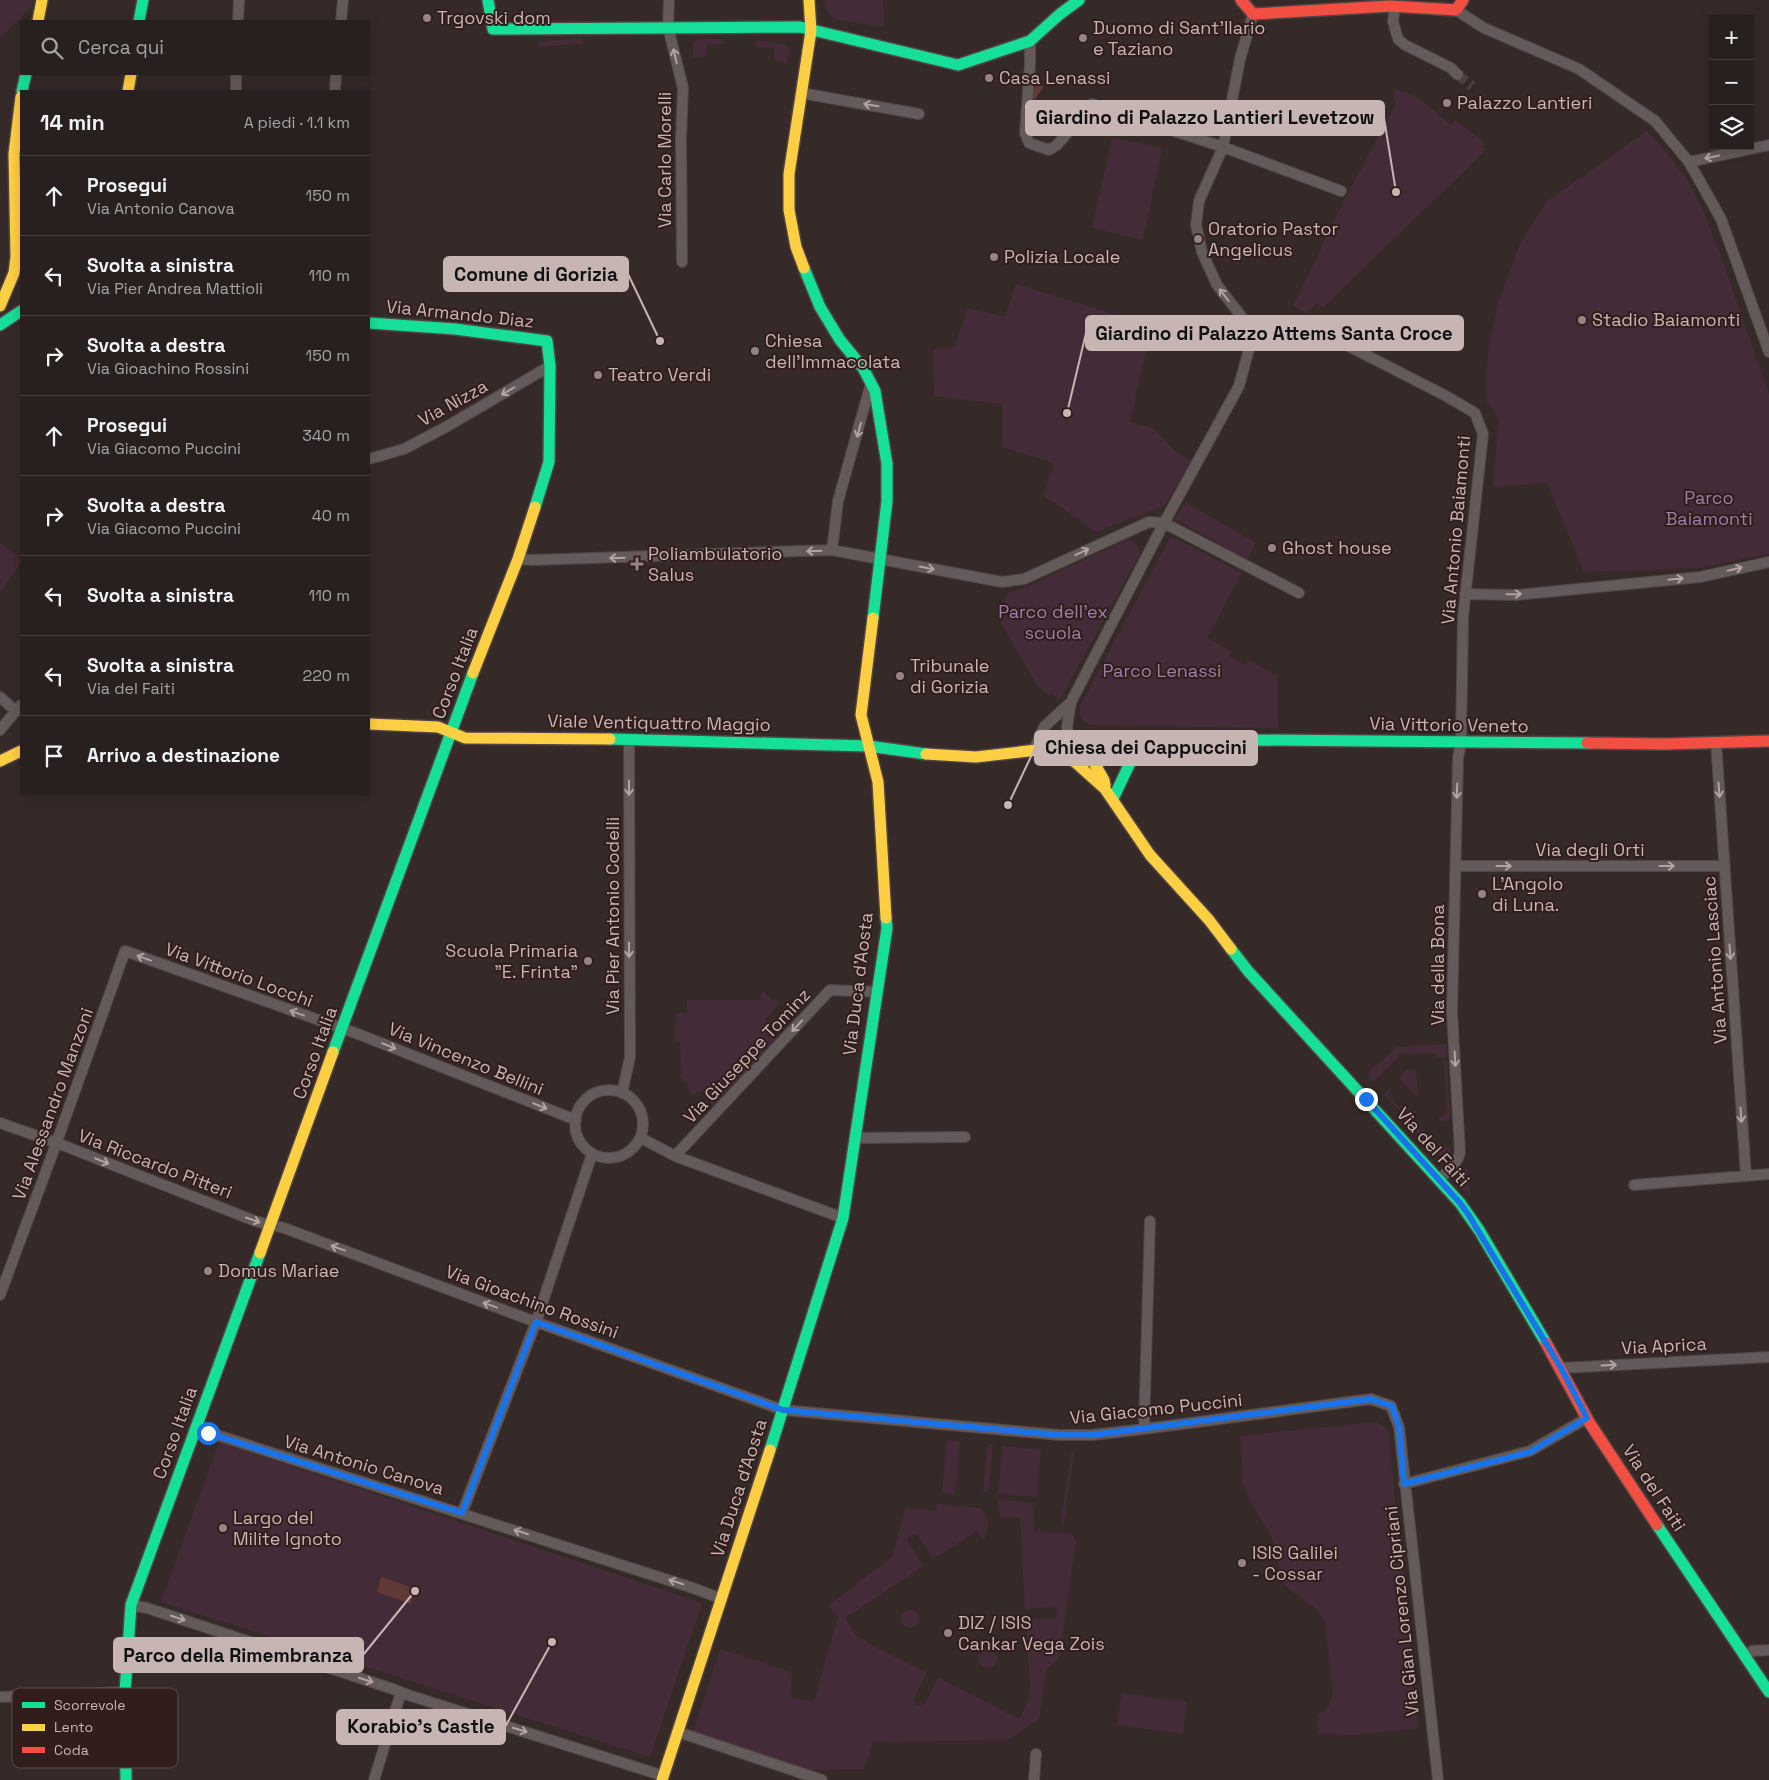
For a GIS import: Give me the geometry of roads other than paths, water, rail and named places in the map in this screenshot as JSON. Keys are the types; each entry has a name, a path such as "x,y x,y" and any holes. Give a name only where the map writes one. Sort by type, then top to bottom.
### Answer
{"main road":[{"path":"38,20 42,0"},
{"path":"139,20 143,0"},
{"path":"488,0 493,29 800,27 958,65 1030,41 1079,0"},
{"name":"Via Duca d'Aosta","path":"663,1778 783,1410 843,1218 887,928 878,782 860,715 887,501 887,464 875,391 863,368 840,340 820,307 796,247 789,210 789,174 811,31 809,0"},
{"path":"1240,0 1253,14 1395,6 1460,5"},
{"path":"22,90 26,75"},
{"path":"128,90 131,75"},
{"path":"0,306 18,273 14,154 20,105"},
{"path":"0,325 20,312"},
{"name":"Via Armando Diaz","path":"370,323 455,330 547,341"},
{"name":"Corso Italia","path":"125,1688 131,1605 450,733 518,559 550,462 550,366 547,341"},
{"name":"Viale Ventiquattro Maggio","path":"370,724 438,727 465,738 629,739 868,746 936,755 976,757 1034,750"},
{"path":"1113,799 1131,761 1132,752 1128,740"},
{"name":"Via Vittorio Veneto","path":"1034,750 1128,740 1664,744 1769,741"},
{"path":"1087,744 1093,761 1104,780 1105,789"},
{"path":"1054,748 1076,763 1105,789"},
{"path":"0,761 20,751"},
{"name":"Via del Faiti","path":"1105,789 1150,855 1209,920 1248,971 1460,1203 1479,1230 1561,1368 1587,1418 1769,1692"}],"street":[{"path":"238,20 239,0"},
{"path":"341,20 342,0"},
{"name":"Via Carlo Morelli","path":"669,0 668,27 683,88 681,138 682,262"},
{"path":"1460,5 1484,28 1579,69 1655,121 1689,162 1721,220 1769,352"},
{"path":"1395,6 1393,21 1398,40 1451,68 1458,76"},
{"path":"1070,746 1067,727 1071,702 1164,523 1239,386 1253,334 1217,285 1202,252 1196,225 1199,201 1223,147 1240,59 1253,14"},
{"path":"1030,41 1025,134 1029,142 1049,150 1057,145 1092,104 1223,147 1341,191"},
{"path":"236,75 236,90"},
{"path":"335,90 336,75"},
{"path":"801,93 919,114"},
{"path":"1689,162 1769,145"},
{"name":"Via Antonio Baiamonti","path":"1253,334 1325,334 1446,396 1474,413 1483,434 1465,594 1461,743"},
{"name":"Via Nizza","path":"370,459 404,448 446,427 550,366"},
{"path":"832,550 838,501 871,382"},
{"path":"518,559 552,560 832,550 1002,582 1024,579 1149,522 1164,523 1299,593"},
{"path":"1465,594 1516,595 1700,577 1769,562"},
{"path":"0,697 18,708 0,730"},
{"path":"1034,750 1044,727 1071,702"},
{"name":"Via Pier Antonio Codelli","path":"622,1093 630,1057 629,739"},
{"name":"Via Antonio Lasciac","path":"1716,742 1746,1176"},
{"name":"Via della Bona","path":"1439,1180 1458,1160 1460,1153 1452,1012 1458,758 1461,743"},
{"name":"Via degli Orti","path":"1456,866 1725,866"},
{"name":"Via Vittorio Locchi","path":"125,951 343,1028"},
{"name":"Via Alessandro Manzoni","path":"0,1295 57,1143 125,951"},
{"name":"Via Giuseppe Tominz","path":"675,1156 830,990 877,992"},
{"name":"Via Vincenzo Bellini","path":"343,1028 576,1120"},
{"path":"610,1090 622,1093 636,1103 640,1109 643,1121 641,1138 636,1146 627,1154 603,1158 592,1154 578,1138 576,1120 580,1108 593,1095 610,1090"},
{"name":"Via Riccardo Pitteri","path":"0,1123 57,1143 254,1221 270,1225"},
{"path":"856,1138 965,1137"},
{"path":"641,1138 675,1156 843,1218"},
{"path":"462,1513 536,1322 592,1154"},
{"path":"1634,1185 1769,1174"},
{"path":"1144,1429 1150,1221"},
{"name":"Via Gioachino Rossini","path":"270,1225 284,1228 536,1322 783,1410"},
{"name":"Via Aprica","path":"1561,1368 1769,1357"},
{"name":"Via Giacomo Puccini","path":"783,1410 1060,1435 1092,1435 1371,1399 1392,1406 1399,1427 1404,1484"},
{"name":"Via Gian Lorenzo Cipriani","path":"1438,1780 1404,1484 1530,1452 1587,1418"},
{"name":"Via Antonio Canova","path":"195,1428 462,1513 722,1599"},
{"path":"131,1605 147,1608 663,1778"},
{"path":"1744,1656 1752,1651 1769,1650"},
{"path":"374,1780 401,1692"},
{"path":"678,1732 822,1780"},
{"path":"1034,1780 1036,1754"}],"tunnel":[{"path":"1458,75 1472,86"}],"place":[{"name":"Trgovski dom","path":"427,18"},
{"name":"Duomo di Sant'Ilario e Taziano","path":"1083,38"},
{"name":"Casa Lenassi","path":"989,78"},
{"name":"Palazzo Lantieri","path":"1447,103"},
{"name":"Giardino di Palazzo Lantieri Levetzow","path":"1396,192"},
{"name":"Oratorio Pastor Angelicus","path":"1198,239"},
{"name":"Polizia Locale","path":"994,257"},
{"name":"Stadio Baiamonti","path":"1582,320"},
{"name":"Comune di Gorizia","path":"660,341"},
{"name":"Chiesa dell'Immacolata","path":"755,351"},
{"name":"Teatro Verdi","path":"598,375"},
{"name":"Giardino di Palazzo Attems Santa Croce","path":"1067,413"},
{"name":"Ghost house","path":"1272,548"},
{"name":"Poliambulatorio Salus","path":"637,564"},
{"name":"Tribunale di Gorizia","path":"900,676"},
{"name":"Chiesa dei Cappuccini","path":"1008,805"},
{"name":"L'Angolo di Luna.","path":"1482,894"},
{"name":"Scuola Primaria \"E. Frinta\"","path":"588,961"},
{"name":"Domus Mariae","path":"208,1271"},
{"name":"Largo del Milite Ignoto","path":"223,1528"},
{"name":"ISIS Galilei - Cossar","path":"1242,1563"},
{"name":"Parco della Rimembranza","path":"415,1591"},
{"name":"DIZ / ISIS Cankar Vega Zois","path":"948,1633"},
{"name":"Korabio's Castle","path":"552,1642"}],"park label":[{"name":"Parco Baiamonti","path":"1709,508"},
{"name":"Parco dell'ex scuola","path":"1053,622"},
{"name":"Parco Lenassi","path":"1162,671"}]}
